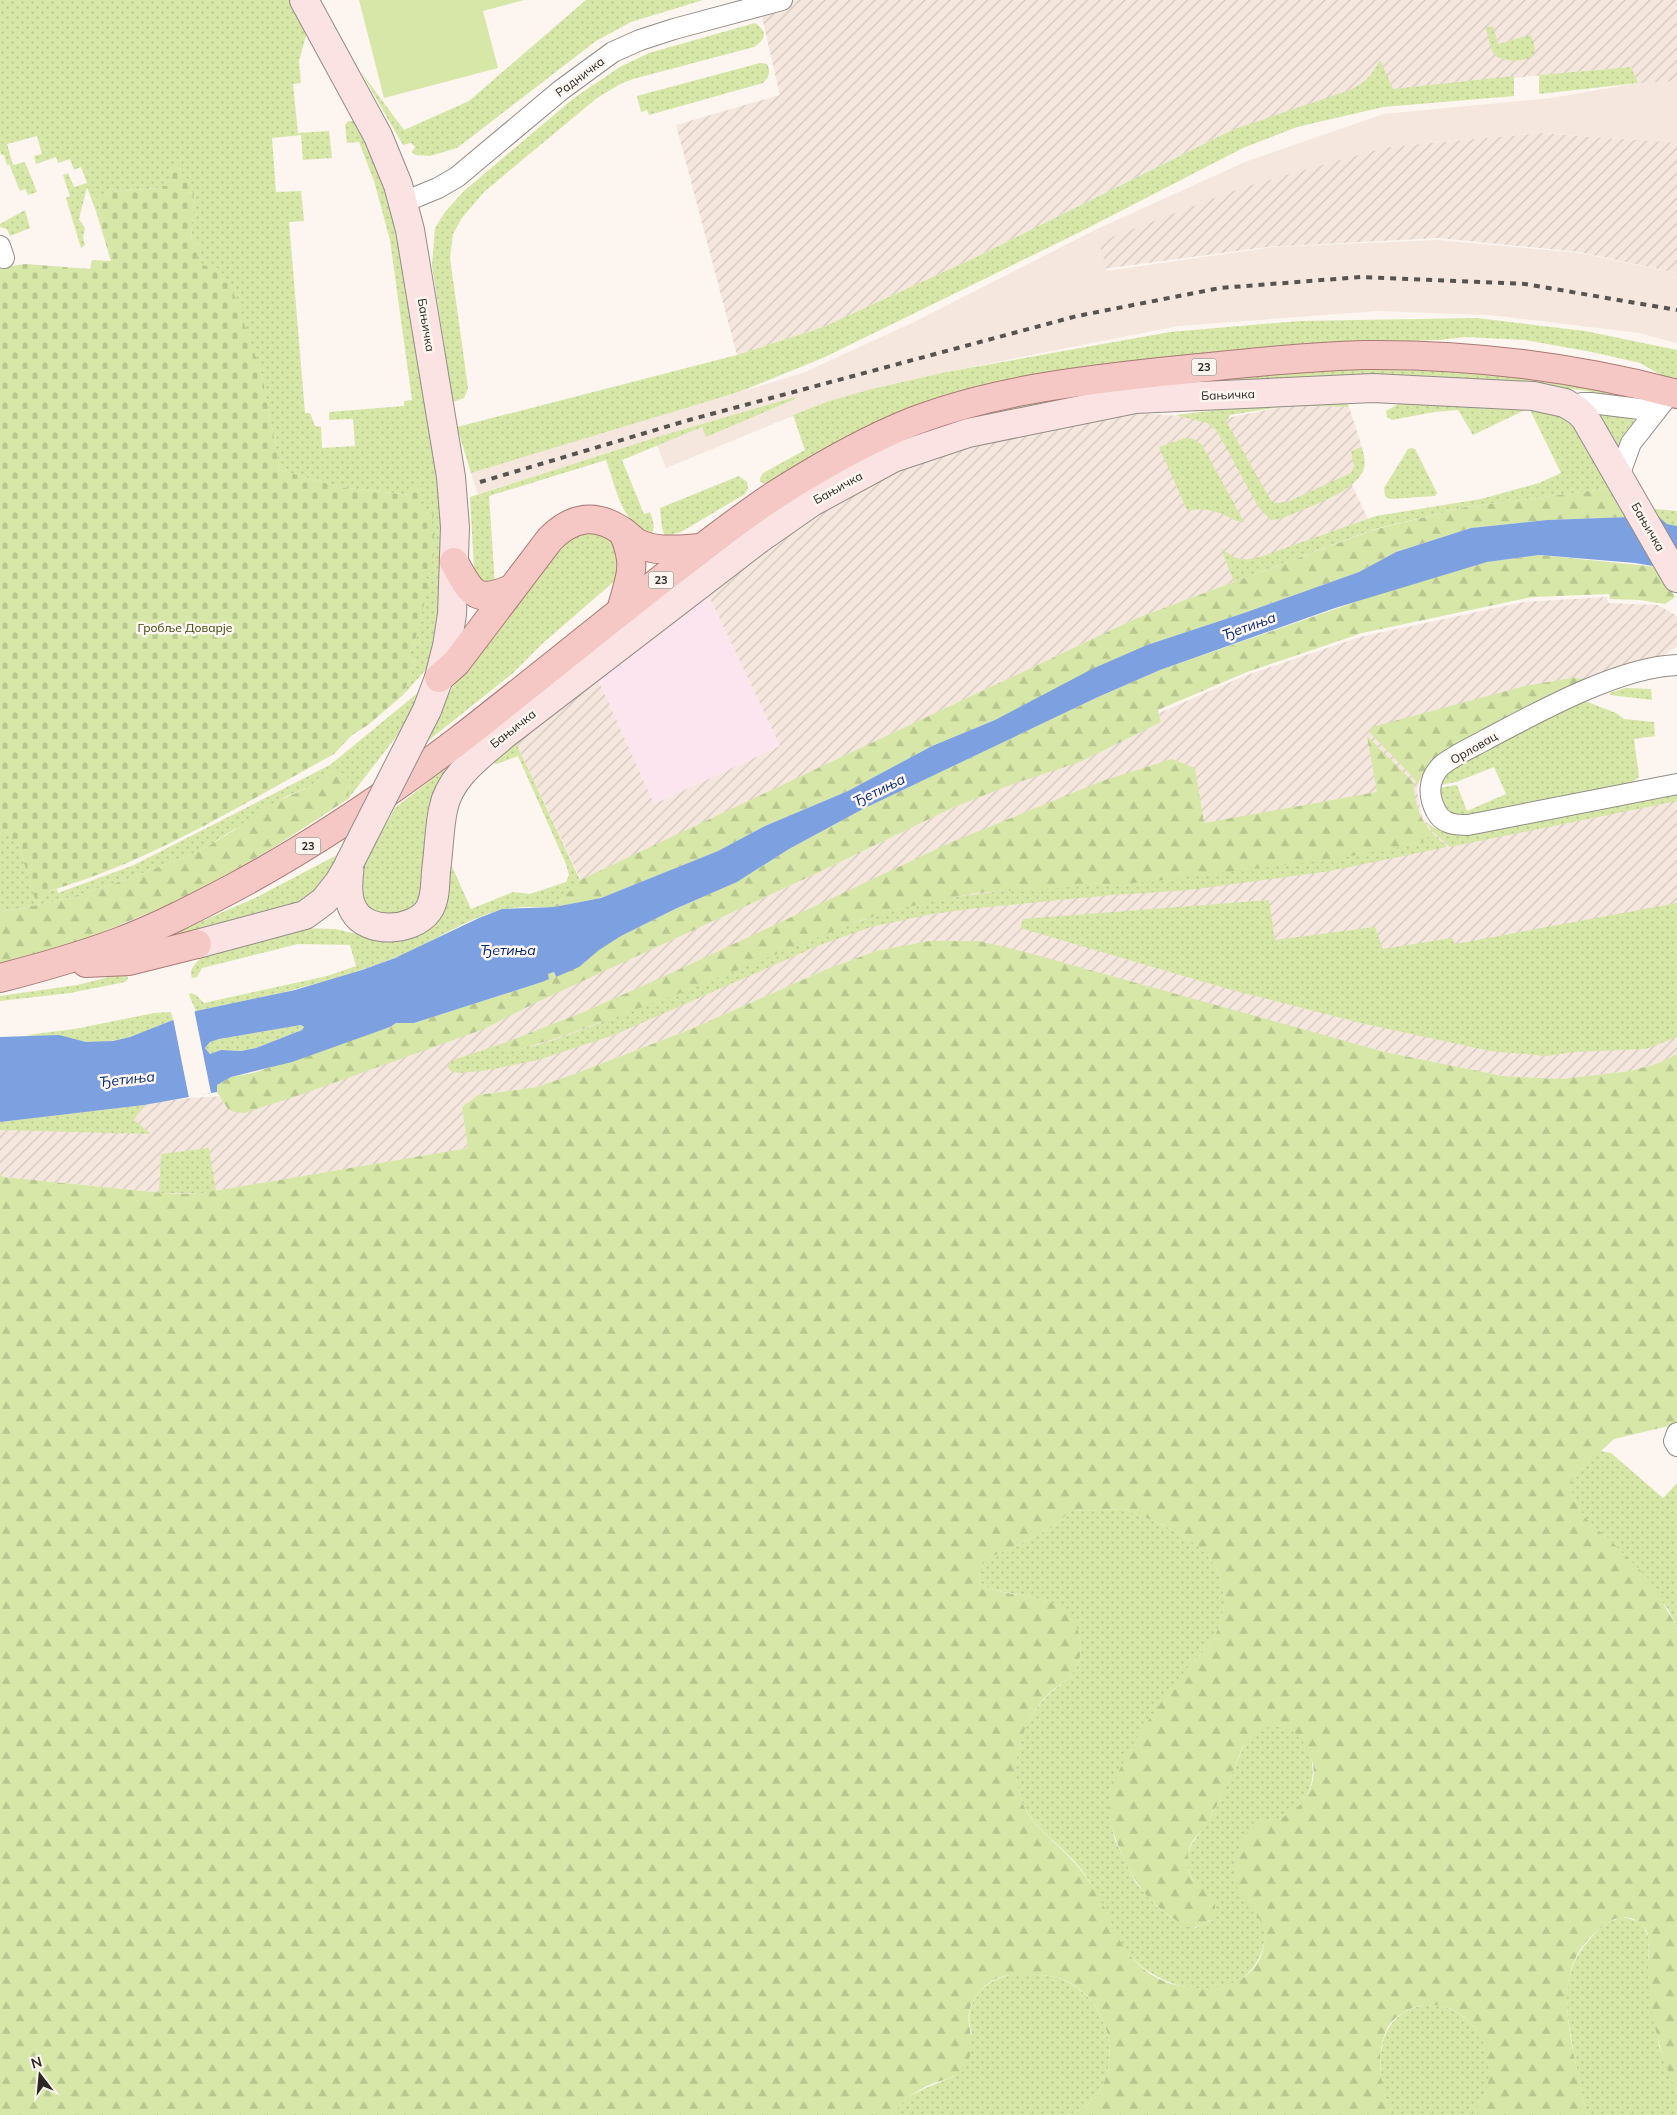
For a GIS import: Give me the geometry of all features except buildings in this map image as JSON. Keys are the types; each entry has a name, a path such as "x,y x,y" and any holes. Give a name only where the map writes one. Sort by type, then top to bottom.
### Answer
{"main road":[{"name":"23","path":"0,978 49,966 117,943 154,928 198,907 315,842 356,816 457,741 701,548 777,494 822,467 891,431 957,407 1083,382 1285,360 1357,356 1413,356 1534,366 1598,376 1668,399"},
{"path":"439,678 456,663 550,538 569,524 594,518 606,521 637,543 652,548 670,550 701,548"},
{"path":"621,611 633,567 632,552 623,532"},
{"path":"454,562 467,586 482,596 493,596 511,589"},
{"path":"49,966 129,961 197,944"}],"street":[{"name":"Бањичка","path":"197,944 305,915 324,901 339,882 427,710 439,678 452,614 455,527 451,477 404,202 378,136 304,0"},
{"name":"Радничка","path":"404,202 438,188 457,177 561,90 614,52 640,40 674,29 782,0"},
{"name":"Бањичка","path":"350,862 348,891 354,911 361,920 376,926 396,927 415,921 427,912 433,897 443,808 448,793 460,774 505,734 759,539 812,502 893,458 968,433 1136,399 1373,388 1512,393 1546,398 1572,408 1585,418 1677,578"},
{"path":"1572,408 1582,403 1668,399"},
{"path":"1619,476 1631,443 1668,399"},
{"name":"Орловац","path":"1676,663 1597,685 1547,708 1441,766 1433,778 1429,790 1431,801 1437,814 1445,822 1455,825 1468,825 1677,784"},
{"path":"305,915 361,920"},
{"path":"1677,1433 1674,1441 1677,1446"}],"shaded area":[{"path":"758,0 1677,0 1677,273 1579,252 1438,238 1267,247 1102,269 1095,241 1243,185 1387,147 1540,133 1636,140 1638,85 1631,67 1608,69 1393,89 1232,130 974,258 823,327 737,355 676,125 780,95"},
{"path":"1677,81 1677,143 1540,133 1387,147 1244,187 1099,242 1107,271 1273,247 1438,240 1579,253 1677,273 1677,343 1639,333 1490,315 1377,311 1178,326 946,372 872,389 829,401 666,468 654,438 478,494 471,473 803,373 912,323 1095,230 1245,162 1384,114 1552,98 1638,83"},
{"path":"1293,405 1349,407 1362,447 1352,485 1373,530 1137,618 581,880 515,741 598,679 654,804 780,746 708,594 815,514 877,476 936,456 1077,422 1136,413 1221,419"},
{"path":"708,594 780,746 654,804 598,679"},
{"path":"1607,597 1608,603 1658,605 1677,616 1677,646 1662,656 1437,758 1419,777 1417,791 1421,814 1426,822 1435,830 1446,833 1677,794 1677,1054 1659,1063 1630,1071 1561,1079 1503,1076 1385,1052 979,941 928,941 876,951 827,969 691,1029 537,1087 478,1095 462,1107 469,1148 202,1193 174,1194 3,1177 0,1173 0,1122 189,1098 262,1094 481,1027 811,876 950,809 1161,722 1159,713 1247,675 1360,637 1524,602"}],"green space":[{"path":"0,0 293,0 307,32 299,61 301,83 293,84 298,133 329,131 332,158 303,160 301,135 272,138 276,192 301,191 304,221 289,222 305,413 310,413 315,426 321,427 322,448 355,446 353,419 329,420 329,412 404,406 404,401 412,400 390,240 374,181 359,142 347,143 345,125 348,121 353,121 365,138 383,181 396,223 441,477 443,604 431,664 403,695 416,661 408,657 411,649 413,649 429,581 421,579 422,573 428,574 436,543 433,542 427,531 428,523 410,495 339,487 280,470 262,375 195,264 199,243 191,241 194,193 159,186 158,188 111,192 97,198 101,209 96,211 87,187 79,219 85,228 83,237 85,245 81,248 66,198 70,196 63,175 68,173 74,187 87,183 81,167 74,170 70,159 58,163 56,157 36,164 34,156 42,154 37,136 7,144 13,165 25,162 37,192 28,195 25,189 20,191 9,164 7,165 4,155 1,155 0,150"},
{"path":"359,0 524,0 483,11 498,68 384,98"},
{"path":"586,0 703,0 631,22 596,41 457,148 430,156 415,155 412,152 415,147 411,143 403,145 361,72 404,130 469,101"},
{"path":"755,23 762,29 764,35 761,41 754,47 633,79 622,83 597,98 484,192 462,218 453,234 450,258 468,388 464,398 453,402 432,266 435,228 445,212 464,191 574,98 620,67 649,53"},
{"path":"1493,26 1498,44 1531,35 1535,48 1533,55 1530,58 1514,61 1495,55 1490,46 1486,28"},
{"path":"1380,60 1393,89 1514,76 1514,96 1383,107 1297,127 1243,148 1082,231 825,357 739,392 471,473 457,427 737,355 823,327 974,258 1232,130 1350,90 1368,78"},
{"path":"760,63 767,64 769,70 768,76 763,83 649,115 647,110 641,112 637,96"},
{"path":"1631,67 1638,83 1539,94 1539,75"},
{"name":"Гробље Доварје","path":"171,166 183,167 181,178 189,179 188,192 194,193 191,241 199,242 196,264 218,268 231,286 262,375 280,470 339,487 409,495 413,487 422,487 420,510 434,514 432,523 428,523 427,531 435,532 433,542 437,543 428,575 422,573 421,578 430,580 413,649 408,657 416,661 403,695 368,725 352,735 334,754 158,849 84,880 46,892 46,895 35,899 18,843 14,844 9,831 0,834 0,268 25,264 90,269 92,260 111,261 96,211 101,209 97,198 111,192 168,186"},
{"path":"25,210 30,228 10,236 7,229 0,227 0,224"},
{"path":"1477,318 1585,331 1677,350 1677,382 1640,363 1525,340 1465,337 1440,340 1299,344 1244,349 1127,363 874,424 806,459 766,484 760,482 763,473 805,450 793,415 829,401 946,372 1170,332 1300,321"},
{"path":"1401,368 1509,374 1635,396 1629,399 1581,390 1487,381 1168,385 1305,370"},
{"path":"1078,396 1078,401 924,434 453,763 641,610 761,519 907,437 965,418 1022,405"},
{"path":"795,397 795,399 706,437 702,427 622,460 644,514 650,512 654,527 651,535 641,530 626,514 606,460 489,496 495,585 475,585 470,497 654,438"},
{"path":"1418,400 1520,404 1559,414 1573,422 1585,435 1612,488 1466,507 1371,530 1234,582 1221,548 1239,559 1260,557 1376,516 1481,499 1539,483 1561,473 1529,408 1473,435 1458,410 1434,412 1392,420 1387,417 1386,411 1398,404"},
{"path":"1296,401 1346,402 1349,407 1293,405 1230,415 1226,421 1274,503 1287,502 1351,473 1354,466 1351,451 1362,447 1365,460 1362,473 1348,488 1281,519 1271,520 1259,508 1217,431 1207,423 1175,415"},
{"path":"1597,413 1633,419 1634,422 1627,430 1617,449"},
{"path":"1185,438 1194,439 1202,445 1244,522 1212,511 1200,509 1187,510 1159,447"},
{"path":"1408,449 1415,449 1437,493 1435,496 1390,499 1385,496 1384,488"},
{"path":"739,476 747,482 748,488 745,494 681,532 665,536 662,528 660,508"},
{"path":"1612,488 1629,517 1547,520 1471,528 1396,552 1359,572 1147,645 995,720 932,746 848,791 765,826 718,851 601,898 554,907 580,880 1137,618 1373,530 1466,507"},
{"path":"1651,510 1677,511 1677,526 1667,524"},
{"path":"583,530 607,533 622,553 616,579 542,644 512,674 424,744 452,688 476,652 554,550"},
{"path":"1540,555 1658,567 1675,597 1665,604 1640,600 1610,599 1609,594 1532,597 1362,633 1247,672 1158,710 1161,722 1080,762 1010,785 950,809 811,876 535,1003 484,1029 244,1113 228,1109 217,1092 217,1085 231,1077 253,1073 390,1027 396,1023 414,1023 542,982 548,974 554,972 555,977 621,936 675,909 737,882 789,849 863,809 1098,697 1160,670 1381,593 1487,562"},
{"path":"1572,678 1593,679 1426,769 1418,784 1369,732 1372,727 1525,686"},
{"path":"1625,688 1651,689 1652,700 1610,695 1610,693"},
{"path":"420,691 413,715 348,799 350,784 332,771 311,786 285,797 200,851 122,881 58,901 0,912 0,834 9,831 18,843 35,898 57,889 58,893 134,865 330,765"},
{"path":"1585,701 1616,713 1624,719 1654,722 1655,736 1634,739 1639,777 1630,784 1455,817 1442,806 1439,788 1457,785 1467,811 1506,794 1494,767 1456,782 1440,785 1448,770 1528,728"},
{"path":"1367,736 1414,783 1418,809 1423,821 1431,832 1426,840 1417,844 1334,859 1147,882 975,893 907,907 861,920 678,994 557,1038 513,1051 504,1048 507,1042 586,1011 676,971 952,842 1102,781 1172,759 1195,768 1204,823 1377,792"},
{"path":"515,741 580,880 554,907 521,907 501,910 461,925 394,958 370,967 271,995 196,1011 189,995 190,993 196,995 204,1003 327,976 356,966 350,945 298,944 202,968 197,977 192,978 192,968 205,955 295,928 336,929 389,942 404,941 420,936 432,927 439,917 450,862 471,909 513,892 530,894 566,882 569,875 566,864 518,756 497,764 493,763"},
{"path":"453,763 419,900 407,913 378,916 361,904 361,871 395,808"},
{"path":"332,771 346,774 350,784 348,799 268,851 187,897 76,943 0,963 0,912 58,901 122,881 200,851 233,831 263,808 311,786"},
{"path":"1677,792 1677,801 1450,847 1432,831 1426,822 1434,828 1453,832"},
{"path":"1431,832 1447,847 1330,871 1190,890 1113,895 978,908 932,914 871,927 820,945 614,1035 538,1060 489,1070 460,1073 450,1071 448,1066 450,1062 456,1059 507,1042 504,1045 510,1051 558,1039 837,929 906,907 971,895 1426,840"},
{"path":"337,855 340,857 317,892 294,906 139,949 257,897"},
{"path":"1269,900 1275,940 1375,927 1383,949 1452,938 1455,944 1677,903 1677,1037 1646,1049 1574,1052 1547,1056 1490,1051 1365,1024 1228,989 1020,928 1023,919"},
{"path":"928,941 979,941 1025,952 1385,1052 1503,1076 1561,1079 1630,1071 1659,1063 1677,1054 1677,1424 1614,1439 1573,1477 1570,1488 1580,1511 1592,1525 1609,1539 1649,1579 1677,1627 1677,2093 1665,2064 1653,2019 1649,1988 1649,1938 1642,1924 1634,1919 1624,1917 1611,1921 1583,1945 1575,1959 1567,1989 1568,2023 1587,2115 1473,2115 1485,2095 1489,2076 1488,2058 1482,2040 1469,2021 1460,2014 1439,2005 1428,2005 1417,2006 1398,2016 1388,2026 1383,2039 1380,2061 1382,2084 1391,2115 1069,2115 1087,2105 1100,2091 1107,2074 1110,2055 1108,2036 1102,2017 1091,2001 1071,1983 1046,1975 1009,1975 997,1979 983,1988 973,2001 969,2016 970,2054 969,2059 961,2070 952,2077 916,2092 905,2100 892,2115 0,2115 0,1173 3,1177 174,1194 202,1193 468,1148 462,1107 478,1095 537,1087 577,1073 691,1029 827,969 876,951","holes":["1122,1509 1173,1530 1200,1548 1212,1562 1220,1576 1224,1592 1224,1608 1213,1638 1204,1651 1191,1663 1153,1714 1128,1754 1111,1793 1109,1811 1114,1833 1128,1867 1141,1888 1157,1906 1189,1928 1202,1925 1208,1921 1214,1910 1213,1897 1205,1888 1196,1884 1192,1879 1188,1868 1188,1853 1192,1842 1206,1826 1223,1795 1247,1739 1266,1727 1288,1729 1295,1733 1304,1743 1313,1764 1313,1780 1302,1803 1282,1817 1256,1823 1239,1847 1235,1863 1235,1880 1245,1903 1262,1923 1264,1932 1263,1951 1255,1966 1243,1977 1228,1984 1211,1988 1175,1985 1152,1975 1133,1959 1123,1946 1102,1902 1085,1875 1040,1829 1028,1813 1019,1793 1016,1768 1020,1742 1037,1707 1045,1697 1070,1677 1076,1668 1081,1651 1081,1642 1076,1625 1065,1610 1041,1599 986,1587 981,1583 978,1572 982,1562 986,1559 1051,1528 1071,1511"]},
{"path":"126,973 128,979 125,982 70,993 0,1001 0,996 77,985"},
{"path":"171,1012 173,1020 131,1036 109,1041 87,1042 61,1036 26,1035 75,1029 154,1013"},
{"path":"301,1025 304,1027 302,1030 256,1048 241,1051 221,1050 210,1054 205,1048 210,1042 219,1039"},
{"path":"144,1105 134,1120 151,1134 0,1130 0,1122"},
{"path":"209,1148 216,1191 202,1193 159,1193 161,1154"},
{"path":"1600,1451 1611,1453 1663,1498 1677,1483 1677,1627 1668,1609 1609,1539 1592,1525 1580,1511 1570,1488 1573,1477"},
{"path":"1122,1509 1173,1530 1200,1548 1212,1562 1220,1576 1224,1592 1224,1608 1213,1638 1204,1651 1191,1663 1111,1794 1111,1825 1115,1840 1136,1883 1158,1908 1173,1919 1196,1928 1209,1921 1202,1887 1196,1885 1190,1873 1187,1855 1190,1847 1216,1808 1249,1736 1263,1727 1288,1728 1301,1738 1310,1753 1313,1771 1309,1789 1300,1805 1284,1817 1260,1821 1245,1902 1262,1922 1264,1940 1261,1954 1247,1974 1230,1985 1211,1989 1191,1988 1171,1983 1135,1961 1123,1946 1084,1873 1033,1820 1019,1794 1016,1766 1023,1733 1041,1703 1068,1679 1074,1671 1080,1658 1080,1640 1074,1623 1063,1610 1040,1599 986,1587 981,1583 978,1572 982,1562 986,1559 1051,1528 1071,1511"},
{"path":"1623,1917 1643,1925 1649,1938 1648,1973 1653,2016 1659,2046 1677,2093 1677,2115 1587,2115 1577,2070 1568,2014 1567,2001 1570,1975 1574,1962 1581,1950 1594,1934 1609,1922"},
{"path":"1014,1974 1053,1977 1068,1982 1091,2000 1101,2017 1108,2035 1110,2055 1107,2074 1099,2091 1087,2105 1069,2115 892,2115 905,2100 954,2076 972,2033 969,2022 973,2002 985,1987 994,1981"},
{"path":"1434,2004 1456,2012 1474,2026 1485,2046 1488,2057 1489,2083 1487,2089 1473,2115 1391,2115 1382,2079 1382,2044 1388,2029 1398,2017 1413,2008"}],"water":[{"name":"Ђетиња","path":"1651,510 1667,524 1677,526 1677,570 1635,563 1540,555 1487,562 1335,608 1160,670 1098,697 863,809 789,849 737,882 675,909 621,936 599,950 579,967 556,977 554,972 548,974 549,979 542,982 414,1023 396,1023 390,1027 292,1062 231,1077 217,1085 217,1092 144,1105 0,1122 0,1037 59,1035 86,1042 113,1041 130,1037 196,1011 295,990 362,970 395,958 502,909 554,907 601,898 718,851 765,826 848,791 932,746 995,720 1092,669 1147,645 1359,572 1396,552 1471,528 1547,520 1629,517","holes":["301,1025 304,1027 302,1030 256,1048 241,1051 221,1050 210,1054 205,1048 210,1042 219,1039"]}],"pier":[{"path":"194,1009 211,1093 189,1098 173,1018"}],"railway":[{"path":"480,482 689,420 1077,316 1220,288 1361,277 1525,284 1677,310"}]}
